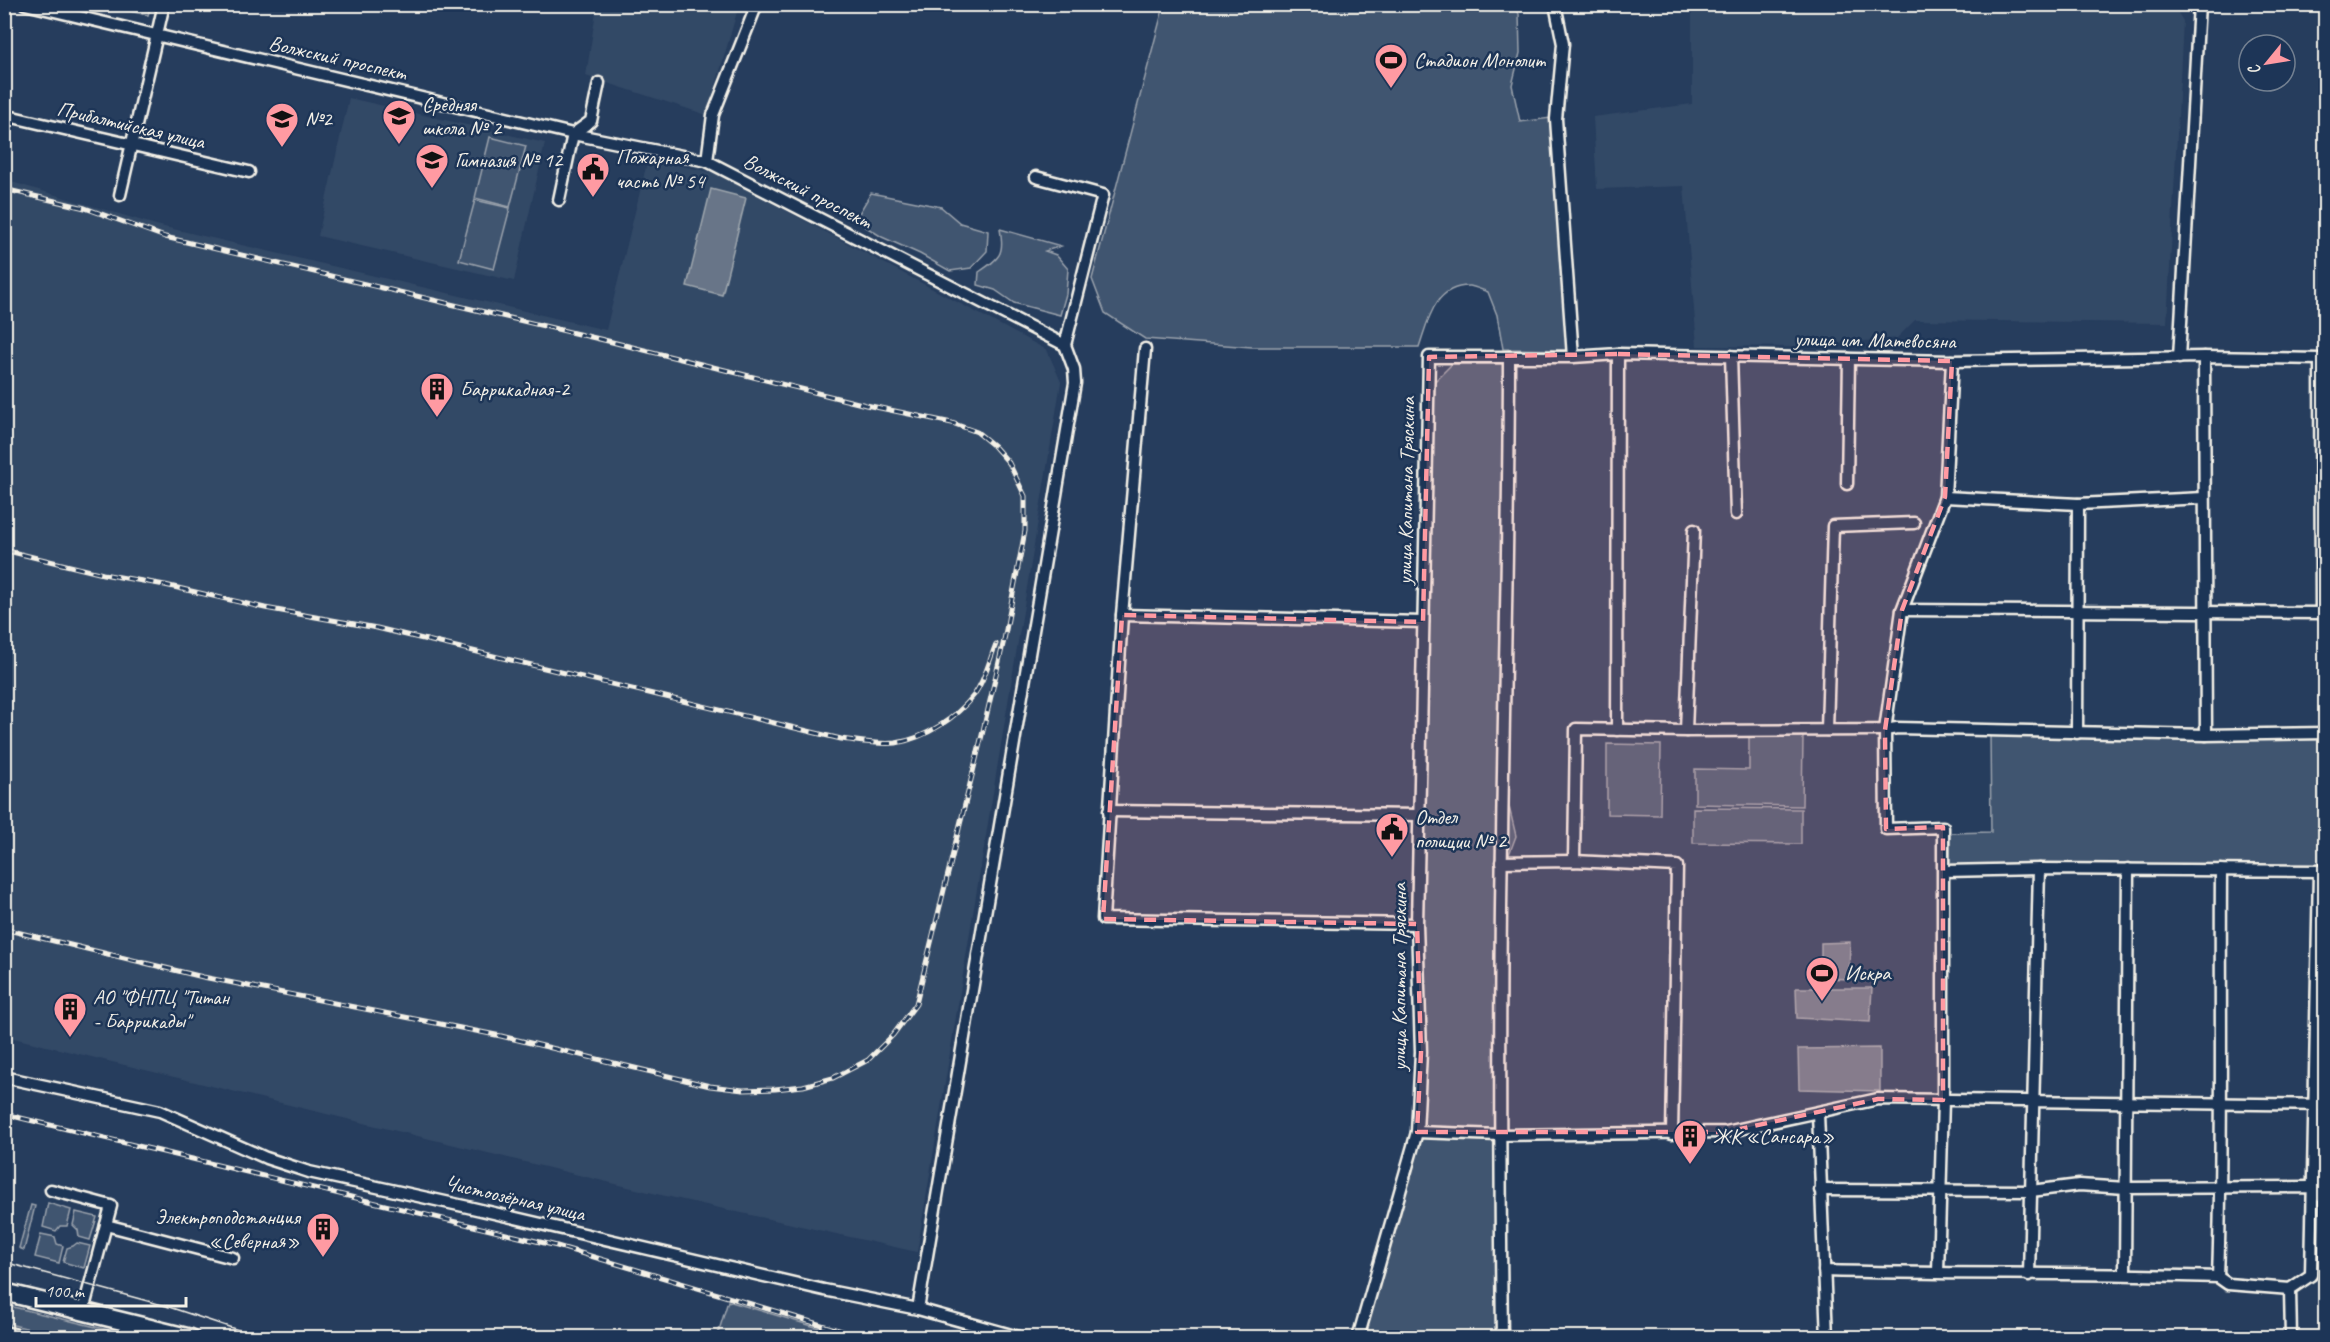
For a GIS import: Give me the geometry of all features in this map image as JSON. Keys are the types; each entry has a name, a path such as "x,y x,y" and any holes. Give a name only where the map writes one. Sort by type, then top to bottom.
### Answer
{"main road":[{"path":"4,1292 190,1338"},
{"path":"4,1335 16,1338"}],"street":[{"name":"Волжский проспект","path":"25,4 573,134 707,161 1065,345"},
{"path":"120,195 164,4"},
{"path":"707,161 713,115 758,4"},
{"path":"1555,4 1563,44 1556,119 1573,357"},
{"path":"2179,358 2199,4"},
{"path":"558,200 573,134 591,121 599,83"},
{"name":"Прибалтийская улица","path":"4,115 249,172"},
{"path":"918,1308 1075,383 1074,369 1065,345 1103,195 1036,177"},
{"path":"1144,349 1122,615 1103,919 1417,924"},
{"path":"1617,730 1618,354"},
{"name":"улица им. Матевосяна","path":"1429,357 1573,357 1618,354 1952,361 2204,357 2323,360"},
{"path":"1731,356 1736,514"},
{"name":"улица Капитана Тряскина","path":"1358,1338 1417,1132 1421,1052 1417,924 1429,357"},
{"path":"1502,1338 1499,1135 1501,862 1509,541 1509,357"},
{"path":"2204,357 2206,735"},
{"path":"1847,484 1849,359"},
{"path":"1902,610 2079,612 2168,610 2323,613 2323,360"},
{"path":"1938,1272 1943,1100 1943,827 1886,829 1885,730 1902,610 1945,497 1952,361"},
{"path":"1945,497 2078,504 2204,498"},
{"path":"2077,733 2078,504"},
{"path":"1827,730 1833,526 1914,523"},
{"path":"1686,731 1694,530"},
{"path":"1122,615 1423,622"},
{"path":"1574,861 1576,729 1686,731 1885,730 1897,728 2206,735 2325,733"},
{"path":"1109,811 1419,815"},
{"path":"1501,862 1574,861 1677,866 1672,1134"},
{"path":"1824,1270 2218,1277 2228,1284 2290,1289 2312,1275 2314,1105 2322,871 2039,869 1944,871"},
{"path":"2029,1275 2039,869"},
{"path":"2126,1274 2128,869"},
{"path":"2218,1277 2221,1187 2221,870"},
{"name":"Чистоозёрная улица","path":"4,1077 160,1111 266,1158 309,1172 824,1290 918,1308 1022,1338"},
{"path":"1417,1132 1499,1135 1726,1132 1878,1099 2325,1105"},
{"path":"1818,1113 1827,1338"},
{"path":"1820,1190 2031,1191 2079,1185 2126,1188 2312,1187 2320,1196 2325,1196"},
{"path":"51,1190 111,1206 83,1311"},
{"path":"106,1225 233,1258"},
{"path":"2290,1289 2291,1338"}],"highlighted area":[{"path":"1618,354 1952,361 1945,497 1902,610 1885,730 1886,829 1943,827 1943,1100 1878,1099 1726,1132 1417,1132 1421,1052 1417,924 1103,919 1122,615 1423,622 1429,357"}],"shaded area":[{"path":"102,5 151,5 148,15"},
{"path":"597,5 739,5 707,115 586,76"},
{"path":"1164,5 1514,5 1519,14 1520,53 1512,85 1520,122 1551,118 1568,350 1503,349 1497,315 1488,292 1470,286 1448,291 1440,298 1434,306 1419,347 1252,347 1145,339 1105,313 1092,279"},
{"path":"1692,5 2173,5 2183,21 2167,323 1915,320 1897,338 1800,347 1697,346 1684,186 1597,189 1593,117 1692,104"},
{"name":"Гимназия № 12","path":"349,98 545,143 514,281 318,236"},
{"path":"490,137 526,146 510,207 475,198"},
{"path":"648,159 715,173 1047,350 1061,382 917,1252 657,1194 5,1036 5,180 156,225 606,330"},
{"path":"711,189 746,198 722,295 687,286"},
{"path":"871,193 941,207 960,223 988,231 987,251 971,268 950,271 882,237 855,220"},
{"path":"475,200 510,208 494,269 459,260"},
{"path":"1000,229 1061,246 1045,251 1056,255 1068,269 1066,294 1060,315 1014,303 995,290 978,285 979,272 996,259 1001,250"},
{"path":"1452,364 1505,364 1502,777 1516,836 1507,860 1498,1131 1501,1337 1364,1338 1420,1132 1420,923 1431,385"},
{"path":"1990,732 2325,735 2325,869 1950,865 1950,833 1991,832"},
{"path":"1749,735 1803,736 1802,806 1695,804 1695,769 1749,770"},
{"path":"1607,744 1661,745 1660,815 1607,814"},
{"path":"1693,808 1801,809 1801,844 1693,843"},
{"name":"Искра","path":"1850,942 1849,979 1821,978 1821,943"},
{"name":"Искра","path":"1796,988 1872,988 1870,1022 1797,1018"},
{"name":"Искра","path":"1880,1048 1880,1091 1799,1089 1798,1049"},
{"path":"48,1203 71,1210 67,1226 60,1226 56,1231 43,1227"},
{"path":"31,1205 35,1206 24,1250 19,1248"},
{"path":"76,1212 97,1217 90,1240 79,1237 78,1230 73,1225"},
{"path":"41,1234 55,1237 57,1244 63,1246 59,1263 35,1257"},
{"path":"77,1243 90,1246 84,1268 63,1262 67,1248"},
{"path":"728,1301 849,1337 717,1337"},
{"path":"4,1305 137,1337 62,1337 5,1323"}],"tram line":[{"path":"4,1262 166,1306 262,1338"}],"railway":[{"path":"4,189 85,208 165,237 608,341 866,405 952,423 977,432 994,446 1009,463 1025,496 1025,531 1004,640 916,1004 893,1035 868,1060 833,1078 803,1086 775,1089 743,1090 710,1086 501,1036 203,977 4,929"},
{"path":"4,550 103,574 165,585 265,608 377,628 841,739 868,743 896,743 918,737 940,726 974,695 984,677 996,644"},
{"path":"4,1114 557,1246 865,1338"}],"place":[{"name":"Стадион Монолит","path":"1391,89"},
{"name":"Средняя школа № 2","path":"399,145"},
{"name":"№2","path":"282,148"},
{"name":"Гимназия № 12","path":"432,189"},
{"name":"Пожарная часть № 54","path":"593,198"},
{"name":"Баррикадная-2","path":"437,418"},
{"name":"Отдел полиции № 2","path":"1392,858"},
{"name":"Искра","path":"1822,1002"},
{"name":"АО \"ФНПЦ \"Титан - Баррикады\"","path":"70,1038"},
{"name":"ЖК «Сансара»","path":"1690,1165"},
{"name":"Электроподстанция «Северная»","path":"323,1258"}]}
